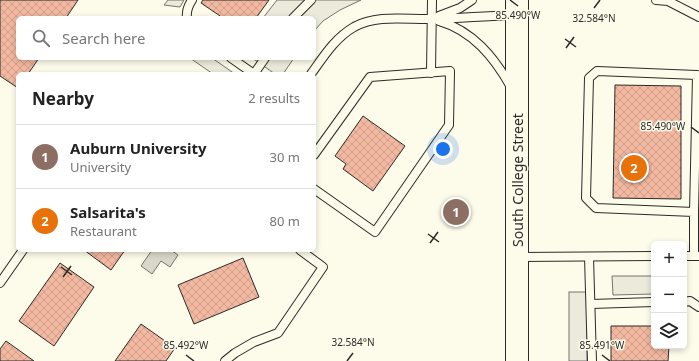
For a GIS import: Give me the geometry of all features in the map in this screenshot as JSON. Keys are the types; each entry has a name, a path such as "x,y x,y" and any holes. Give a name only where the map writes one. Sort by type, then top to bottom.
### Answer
{"main road":[{"name":"South College Street","path":"517,7 517,361"}],"lane":[{"path":"187,16 188,5 192,0"},
{"path":"295,16 311,0"},
{"path":"432,0 432,73"},
{"path":"431,19 460,8 472,0"},
{"path":"656,0 668,1 699,17"},
{"path":"312,72 333,44 342,36 363,23 386,19 431,19 517,7"},
{"path":"431,19 451,24 468,34 483,47 496,62 517,96"},
{"path":"234,60 251,72"},
{"path":"255,72 264,60"},
{"path":"316,152 370,77 450,71 449,125 374,232 316,190"},
{"path":"694,212 596,208 586,198 589,78 597,71 698,74 694,212 697,256"},
{"path":"0,283 22,252"},
{"path":"225,361 254,342 278,333 323,266 303,252"},
{"path":"518,257 651,256"},
{"path":"589,257 592,361"},
{"path":"687,302 690,301 699,307"},
{"path":"591,304 651,302"}],"shaded area":[{"path":"168,0 184,0 180,7 164,5"},
{"path":"277,0 361,0 340,10 323,21 316,29 316,16 265,16"},
{"path":"193,60 215,60 232,72 210,72"},
{"path":"255,60 293,60 284,72 272,72"},
{"path":"151,252 174,252 178,255 170,267 161,261 152,274 141,266"},
{"path":"612,276 651,276 651,294 613,295"},
{"path":"569,292 587,292 587,361 569,361"}],"building":[{"path":"0,0 78,0 67,16 16,16 16,60 38,60 29,72 16,72 16,87 0,76"},
{"path":"203,0 269,0 257,16 220,16 201,3"},
{"path":"615,85 681,86 681,199 613,198"},
{"path":"363,116 405,146 373,191 343,169 346,164 335,156"},
{"path":"87,252 124,252 111,270"},
{"path":"243,258 259,297 194,324 178,285"},
{"path":"60,263 94,287 54,346 19,321"},
{"path":"141,324 175,348 166,361 115,361"},
{"path":"611,326 651,326 651,349 669,349 668,361 611,361"},
{"path":"6,341 34,361 0,361 0,349"}],"place":[{"name":"Salsarita's","path":"634,168"},
{"name":"Auburn University","path":"456,212"}]}
